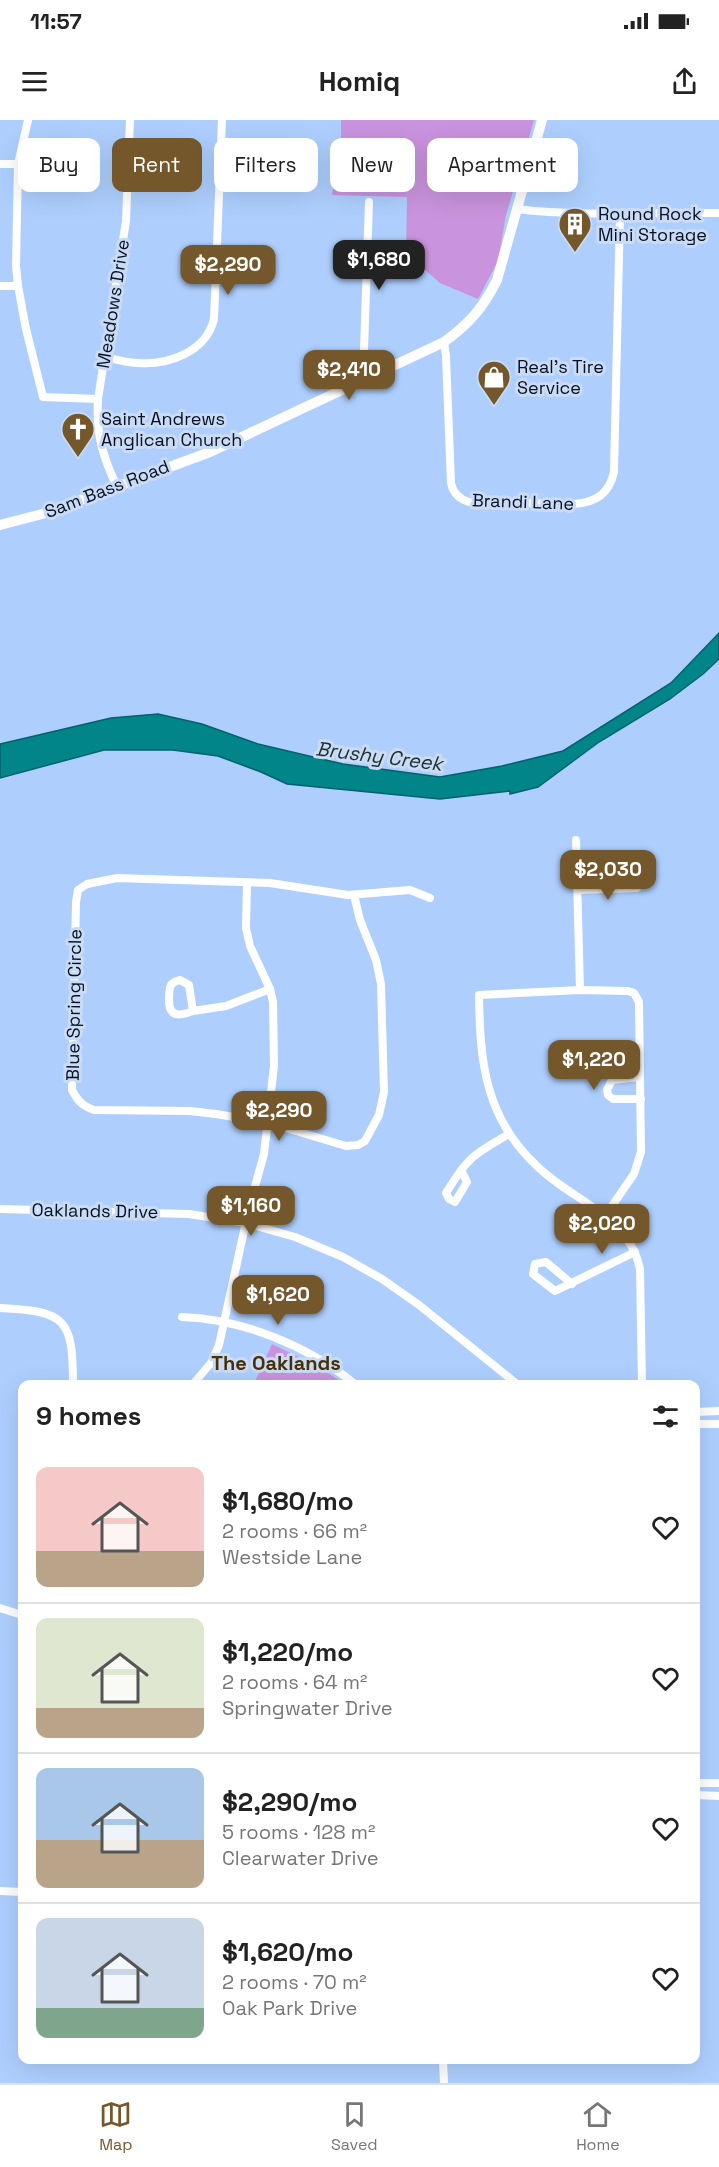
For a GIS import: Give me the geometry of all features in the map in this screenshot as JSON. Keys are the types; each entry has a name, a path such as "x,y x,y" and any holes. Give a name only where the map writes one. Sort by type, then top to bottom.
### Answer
{"main road":[{"name":"Sam Bass Road","path":"0,525 46,513 232,442 444,342 472,320 490,294 502,265 542,120"}],"street":[{"path":"24,138 28,120"},
{"name":"Meadows Drive","path":"116,485 100,445 96,419 126,222 130,120"},
{"path":"105,357 135,363 156,363 189,352 198,347 210,333 214,319 222,120"},
{"path":"0,164 18,164 16,266 18,286 43,397 98,399"},
{"path":"363,379 369,202"},
{"path":"516,209 539,212 719,213"},
{"name":"Brandi Lane","path":"444,342 451,483 454,493 469,502 574,504 600,498 609,488 614,472 620,213"},
{"path":"0,286 18,286"},
{"path":"576,840 580,990"},
{"name":"Blue Spring Circle","path":"117,878 298,886 354,895 360,920 376,960 381,984 384,1092 379,1115 368,1137 358,1145 351,1146 269,1123 190,1111 94,1110 84,1107 77,1101 72,1090 78,890 87,884 117,878"},
{"path":"196,1380 216,1354 261,1167 269,1123 275,1053 274,1013 270,989 250,946 246,928 247,883"},
{"path":"578,890 637,888"},
{"path":"354,895 410,890 430,898"},
{"path":"193,1011 189,985 180,980 173,983 170,989 169,1008 176,1015 226,1006 270,989"},
{"path":"605,1215 627,1185 638,1163 641,1146 639,1002 637,997 628,991 580,990 479,995 480,1040 484,1071 491,1095 509,1134 539,1168 605,1215 624,1233 635,1251 640,1269 642,1380"},
{"path":"640,1077 612,1080 607,1090 608,1095 614,1099 641,1099"},
{"path":"461,1170 470,1159 509,1134"},
{"name":"Oaklands Drive","path":"0,1209 189,1214 246,1223 313,1244 360,1266 419,1305 512,1380"},
{"path":"572,1284 546,1262 535,1264 533,1274 555,1292 572,1284 635,1251"},
{"path":"0,1308 34,1309 54,1317 64,1325 72,1343 73,1380"},
{"path":"182,1317 210,1319 262,1334 327,1365 349,1380"},
{"name":"Oaklands Drive","path":"476,1352 505,1380"},
{"path":"700,1412 719,1411"},
{"path":"700,1424 719,1424"},
{"path":"0,1608 18,1613"},
{"path":"700,1783 719,1783"},
{"path":"700,1795 719,1796"},
{"path":"0,1891 18,1892"},
{"path":"443,2064 444,2083"}],"shaded area":[{"path":"341,120 534,120 529,138 427,138 427,192 513,192 506,215 498,261 478,299 440,283 406,253 407,197 332,195 332,192 415,192 415,138 341,138"},
{"path":"719,633 719,659 703,674 670,699 599,742 538,787 510,794 510,791 440,799 287,784 218,756 173,750 104,750 0,778 0,744 111,718 158,714 202,724 258,744 343,764 440,777 502,766 563,751 671,683"},
{"path":"272,1344 317,1366 339,1380 256,1380"}],"place":[{"name":"Round Rock Mini Storage","path":"575,253"},
{"name":"Real’s Tire Service","path":"494,406"},
{"name":"Saint Andrews Anglican Church","path":"78,458"}],"district":[{"name":"The Oaklands","path":"276,1363"}],"water label":[{"name":"Brushy Creek","path":"379,756"}]}
